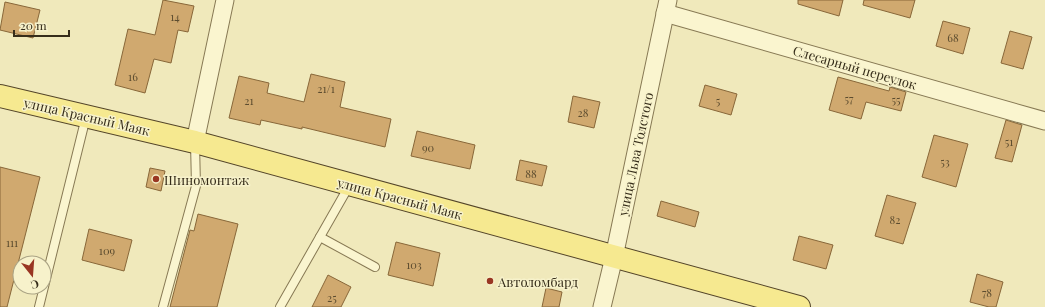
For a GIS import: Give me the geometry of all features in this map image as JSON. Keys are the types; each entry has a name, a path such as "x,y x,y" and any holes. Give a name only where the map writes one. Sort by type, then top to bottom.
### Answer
{"main road":[{"name":"улица Красный Маяк","path":"0,96 195,142 799,307"}],"street":[{"path":"195,142 225,0"},
{"name":"Слесарный переулок","path":"666,7 1045,121"},
{"name":"улица Льва Толстого","path":"602,307 614,257 666,7"}],"lane":[{"path":"40,307 86,116"},
{"path":"163,307 196,186 195,142"},
{"path":"280,307 350,185"},
{"path":"320,237 375,267"}],"building":[{"path":"163,0 194,6 188,32 178,30 171,63 154,59 145,93 115,85 128,29 155,35"},
{"path":"798,0 843,0 839,16 798,4"},
{"path":"864,0 915,0 910,18 863,5"},
{"path":"5,2 40,10 33,38 0,30"},
{"path":"943,21 970,28 963,54 936,46"},
{"path":"1010,31 1032,37 1023,69 1001,63"},
{"path":"311,74 345,82 340,107 391,119 385,147 302,127 302,129 261,120 260,125 229,118 239,76 269,83 267,93 304,102"},
{"path":"838,77 889,91 890,87 906,92 901,111 866,102 861,119 829,110"},
{"path":"705,85 737,94 731,115 699,106"},
{"path":"573,96 600,102 594,128 568,122"},
{"path":"1006,120 1022,125 1012,162 995,158"},
{"path":"417,131 475,145 470,169 411,156"},
{"path":"934,135 968,144 956,187 922,177"},
{"path":"520,160 547,166 542,186 516,180"},
{"path":"0,167 40,177 20,255 12,255 12,287 7,307 0,307"},
{"name":"Шиномонтаж","path":"150,168 165,171 161,191 146,187"},
{"path":"887,195 916,203 903,244 875,236"},
{"path":"661,201 699,212 695,227 657,216"},
{"path":"198,214 238,224 217,307 170,307 190,230 194,231"},
{"path":"89,229 132,240 124,271 82,260"},
{"path":"799,236 833,245 826,269 793,260"},
{"path":"396,242 440,253 433,286 388,275"},
{"path":"977,274 1003,282 996,307 989,307 970,302"},
{"path":"328,275 351,287 341,307 312,307"},
{"path":"546,288 562,292 559,307 542,307"}],"place":[{"name":"Шиномонтаж","path":"156,179"},
{"name":"Автоломбард","path":"490,281"}]}
